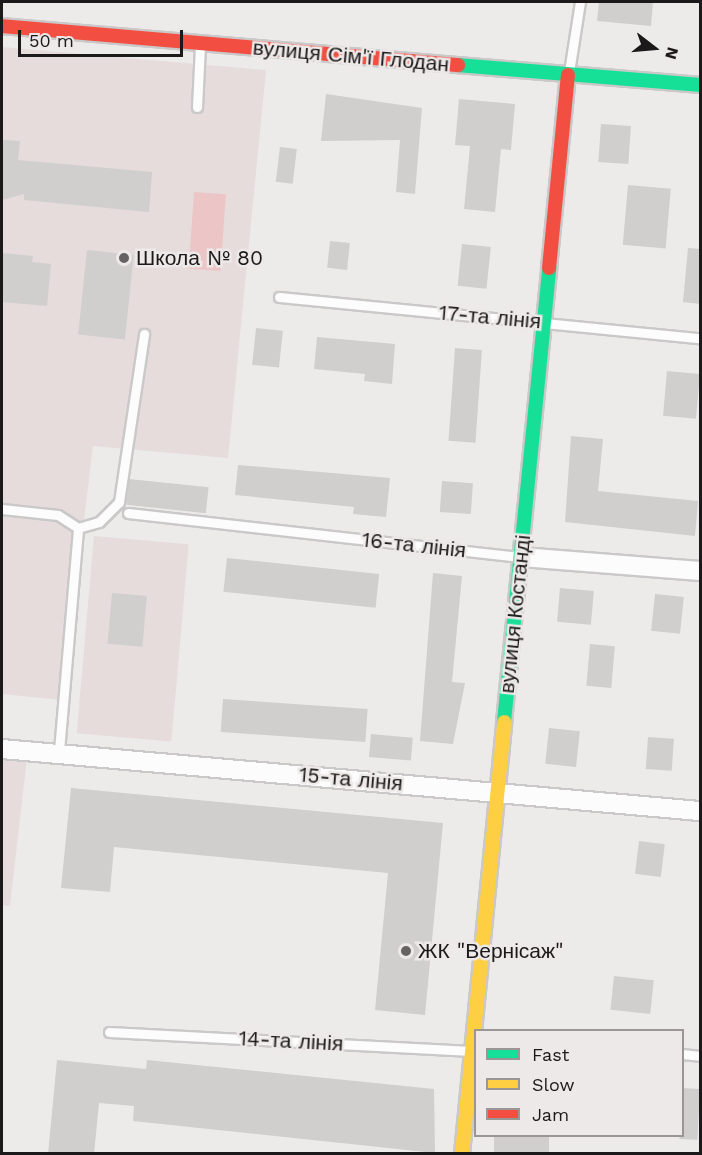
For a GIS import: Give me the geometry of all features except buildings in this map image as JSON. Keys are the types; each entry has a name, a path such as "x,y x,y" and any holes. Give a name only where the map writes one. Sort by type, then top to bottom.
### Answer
{"street":[{"name":"вулиця Сім'ї Глодан","path":"2,26 700,85"},
{"name":"вулиця Костанді","path":"476,1029 568,75"},
{"name":"16-та лінія","path":"521,557 700,571"},
{"name":"15-та лінія","path":"2,749 59,752 700,811"},
{"name":"вулиця Костанді","path":"462,1154 474,1051"}],"lane":[{"path":"568,75 580,2"},
{"path":"197,106 200,43"},
{"name":"17-та лінія","path":"279,297 700,338"},
{"path":"2,508 58,515 78,528 99,522 119,502 144,334"},
{"name":"16-та лінія","path":"128,513 521,557"},
{"path":"59,752 78,528"},
{"name":"14-та лінія","path":"109,1032 474,1051"},
{"path":"684,1054 700,1056"}],"shaded area":[{"name":"Школа № 80","path":"2,47 266,70 228,458 93,446 62,700 2,694"},
{"path":"194,192 226,194 221,271 189,269"},
{"path":"94,536 189,544 171,742 77,733"},
{"path":"2,749 28,749 10,906 2,905"}],"traffic: fast":[{"path":"458,65 700,85"},
{"path":"504,722 549,268"}],"traffic: slow":[{"path":"474,1029 504,722"},
{"path":"462,1154 474,1031"}],"traffic: jam":[{"path":"2,26 458,65"},
{"path":"549,268 568,75"}],"place":[{"name":"Школа № 80","path":"124,258"},
{"name":"ЖК \"Вернісаж\"","path":"406,951"}]}
